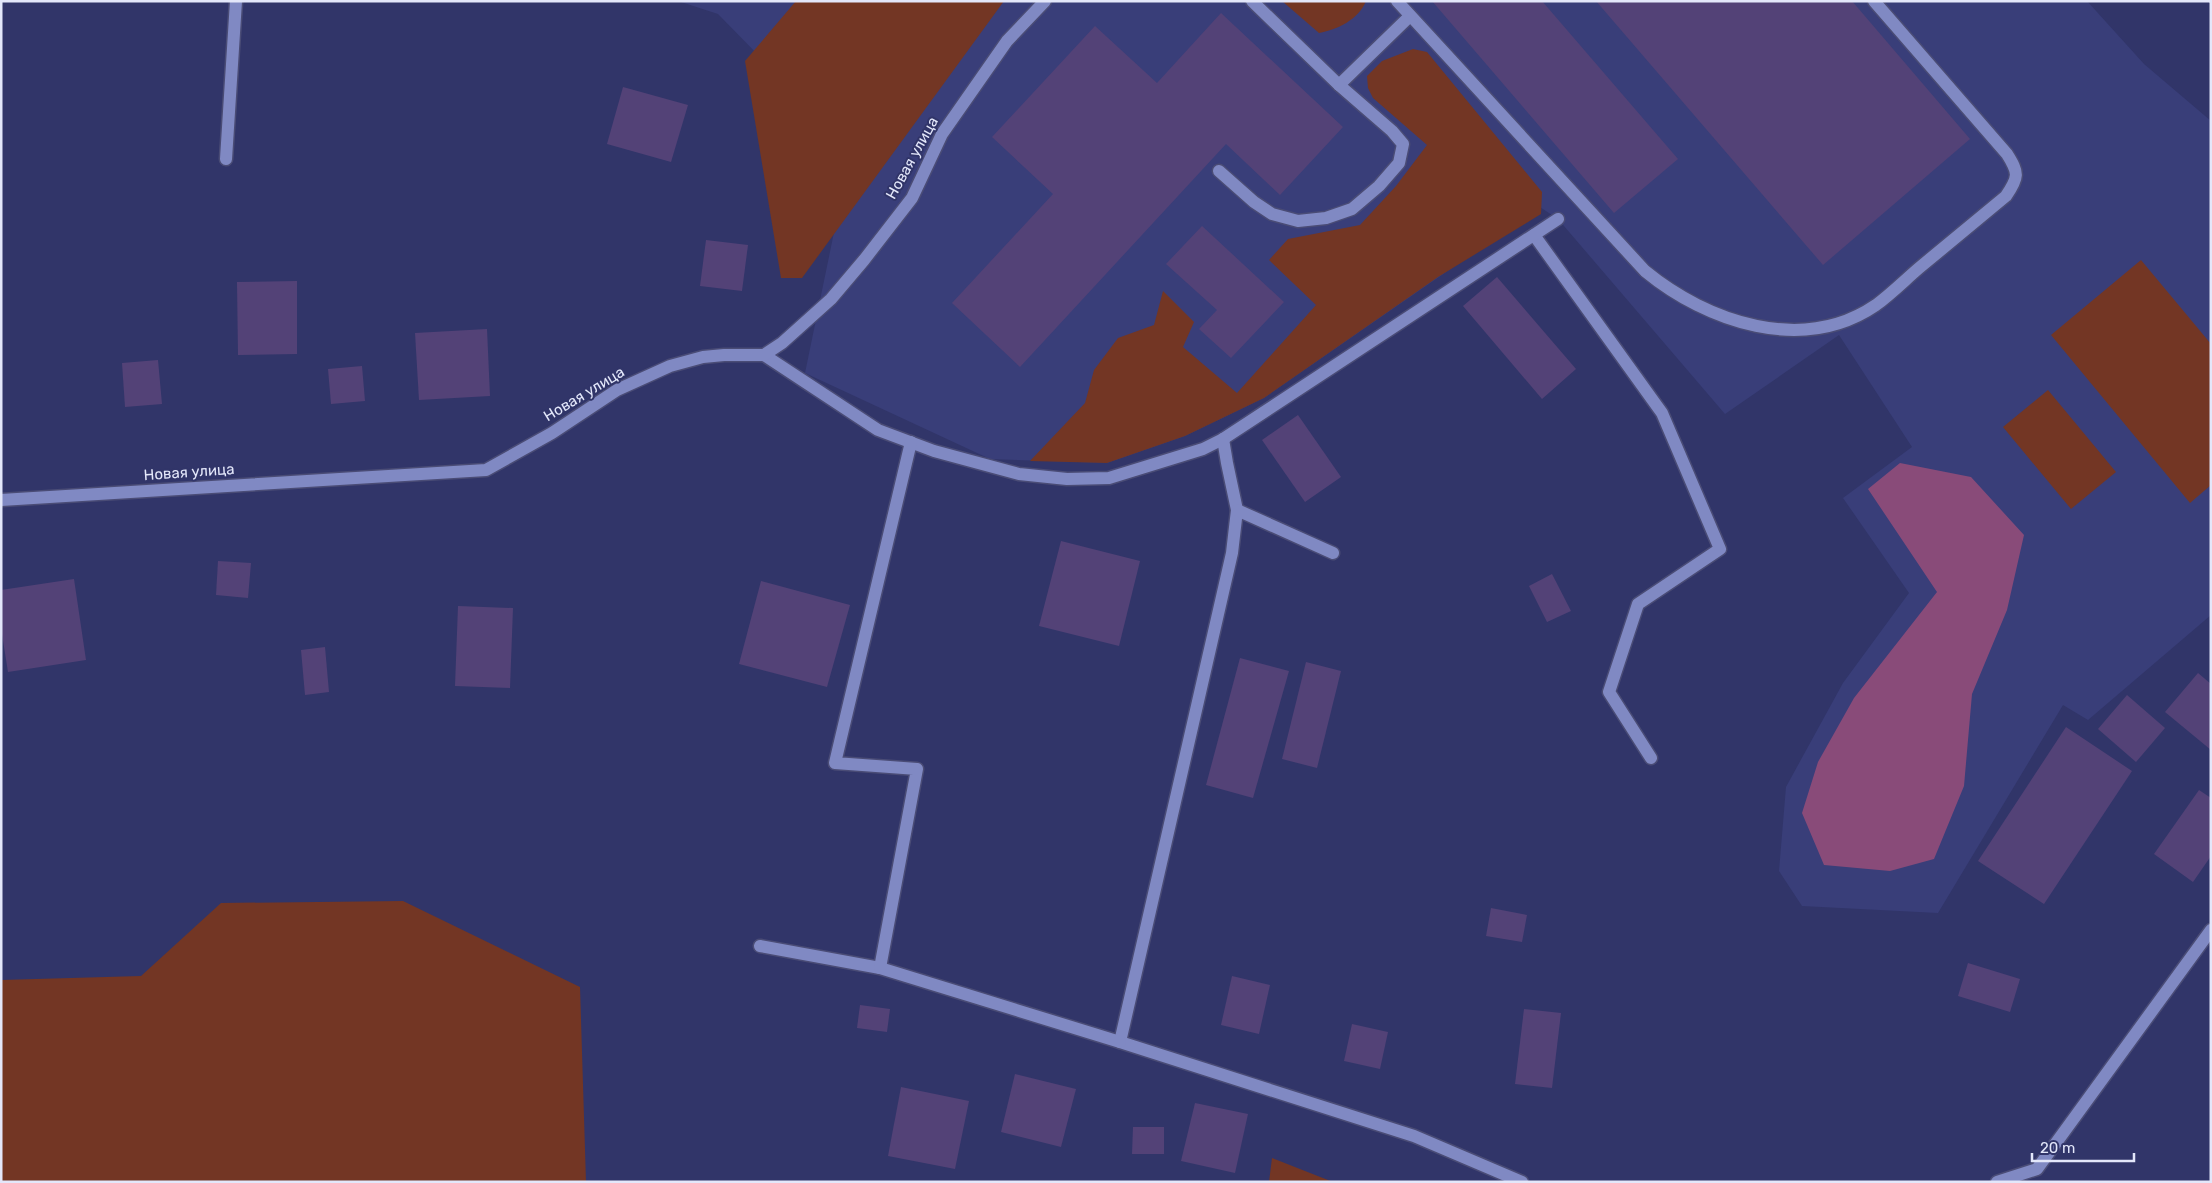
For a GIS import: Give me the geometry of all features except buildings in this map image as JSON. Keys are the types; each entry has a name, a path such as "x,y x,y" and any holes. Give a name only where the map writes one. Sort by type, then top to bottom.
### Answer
{"street":[{"path":"226,159 236,1"},
{"name":"Новая улица","path":"1,500 486,470 552,433 617,390 670,366 710,356 764,354 782,343 809,320 831,299 864,260 912,198 942,134 1001,49 1045,1"},
{"path":"1219,171 1254,202 1272,214 1298,221 1326,218 1352,209 1379,186 1399,163 1403,144 1392,131 1339,85 1252,1"},
{"path":"1397,1 1645,271 1686,300 1733,320 1776,330 1823,327 1875,305 2006,196 2014,184 2016,169 2007,154 1874,1"},
{"path":"1339,85 1410,16"},
{"path":"764,354 878,430 911,442 982,466 1019,474 1067,479 1109,478 1203,449 1224,438 1558,219"},
{"path":"1534,236 1662,413 1720,549 1638,604 1609,692 1651,758"},
{"path":"1120,1042 1232,553 1237,510 1224,438"},
{"path":"880,968 917,769 835,763 911,442"},
{"path":"1237,510 1333,553"},
{"path":"2027,1182 2211,930"},
{"path":"760,946 880,968 1120,1042 1414,1136 1522,1182"},
{"path":"1997,1182 2037,1169"}],"shaded area":[{"path":"678,1 2087,1 2144,64 2211,121 2211,615 2088,720 2063,705 1938,913 1802,906 1779,871 1786,787 1843,683 1909,593 1843,498 1912,447 1839,335 1725,414 1558,219 1540,207 1264,398 1185,436 1107,463 990,459 805,373 851,150 718,14"},
{"path":"796,1 1004,1 802,278 781,278 745,61"},
{"path":"1282,1 1366,1 1358,13 1347,23 1319,33"},
{"path":"1413,49 1427,52 1542,192 1541,214 1438,277 1264,398 1185,436 1107,463 1030,461 1085,403 1094,370 1118,338 1154,325 1163,291 1194,322 1183,347 1237,393 1316,305 1269,260 1288,239 1360,225 1396,186 1427,145 1373,98 1368,88 1367,76 1382,61"},
{"path":"2141,260 2211,344 2211,485 2190,503 2051,335"},
{"path":"2048,390 2116,472 2071,509 2003,427"},
{"path":"1900,463 1971,477 2024,535 2007,610 1972,694 1964,786 1934,859 1890,871 1824,865 1802,813 1818,762 1854,698 1937,592 1868,489"},
{"path":"403,901 580,987 586,1182 1,1182 1,980 141,976 221,903"},
{"path":"1272,1158 1333,1182 1269,1182"}]}
